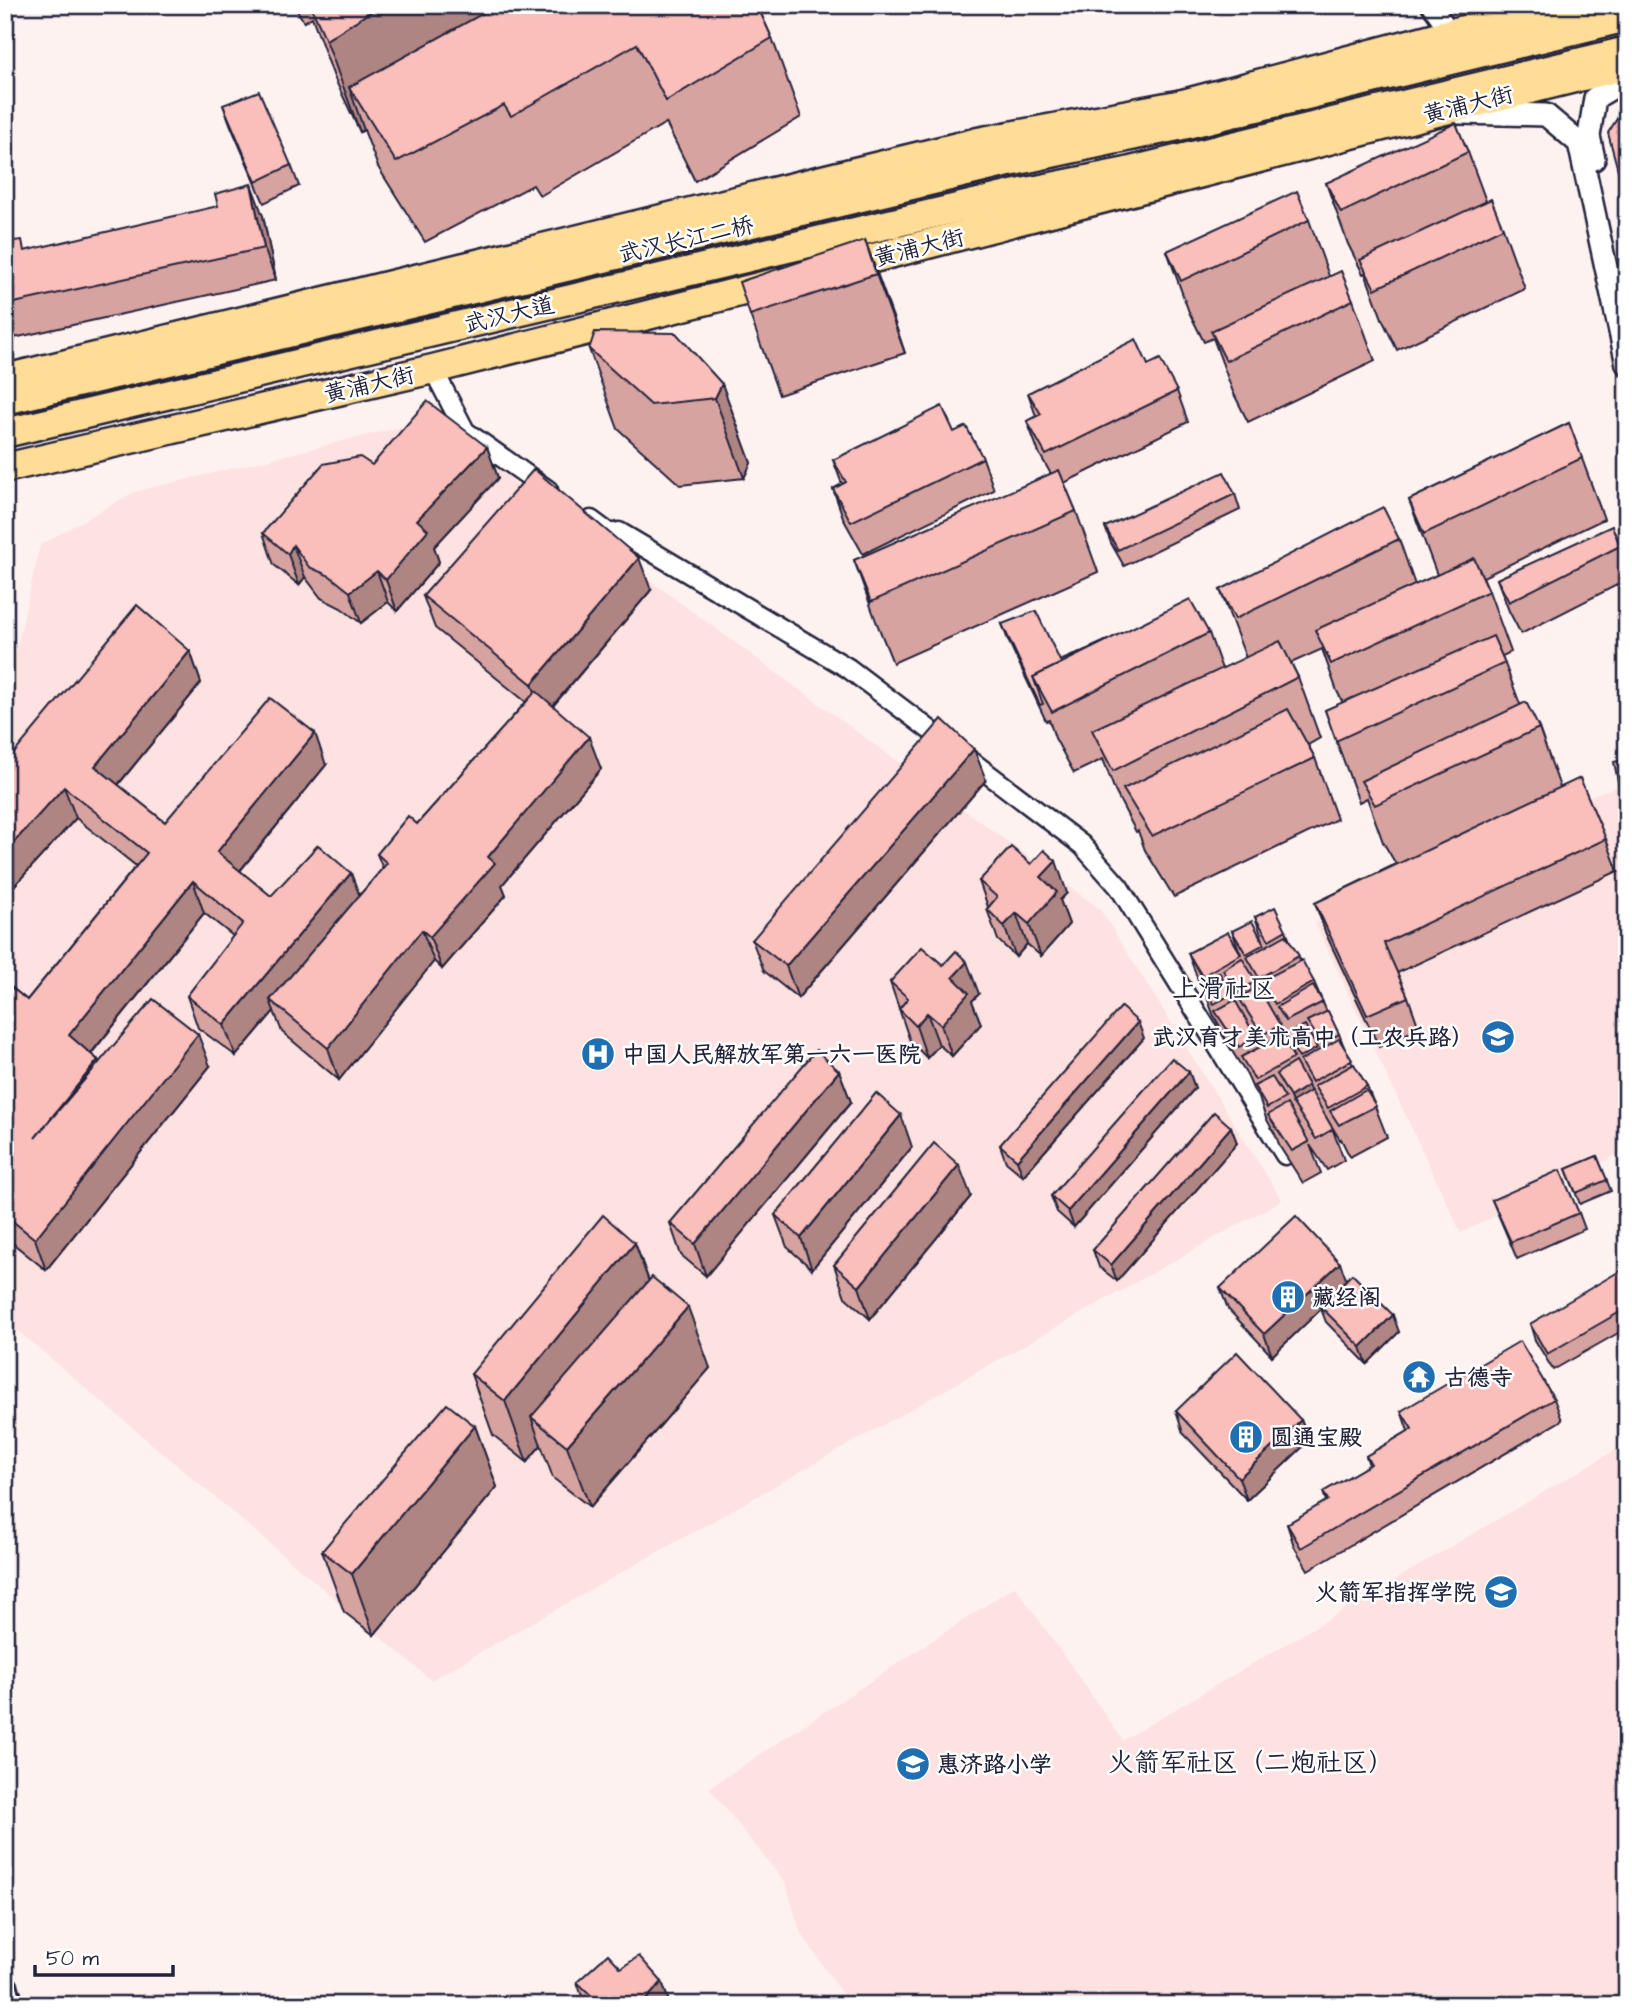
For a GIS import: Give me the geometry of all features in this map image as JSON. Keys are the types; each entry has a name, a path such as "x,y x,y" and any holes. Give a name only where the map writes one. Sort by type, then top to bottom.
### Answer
{"main road":[{"path":"1005,163 1183,104 1451,33 1575,5"},
{"path":"1005,163 1200,121 1627,17"},
{"path":"1122,173 1627,51"},
{"name":"黄浦大街","path":"5,468 433,369 993,229 1433,113 1627,65"},
{"path":"5,379 978,142 1183,104"},
{"name":"武汉长江二桥","path":"5,400 1005,163"},
{"path":"1122,173 1188,177"},
{"name":"武汉大道","path":"5,433 1012,195 1122,173"},
{"path":"5,1988 10,2005"}],"street":[{"path":"1430,5 1451,33"},
{"path":"1627,79 1595,98 1589,135 1627,312"},
{"path":"1433,113 1546,115 1579,143 1627,364"},
{"path":"433,369 465,431 610,534 619,532 848,668 1082,845 1119,887 1285,1155"}],"shaded area":[{"name":"中国人民解放军第一六一医院","path":"430,420 1100,909 1282,1200 431,1680 5,1320 5,716 18,642 40,545 134,492"},
{"name":"武汉育才美术高中（工农兵路）","path":"1627,783 1627,1150 1461,1233 1315,923 1581,799"},
{"name":"火箭军指挥学院","path":"1627,1443 1627,2005 849,2005 800,1931 786,1884 709,1788 1015,1586 1123,1740"}],"building":[{"path":"310,5 381,5 326,40"},
{"path":"498,5 757,5 772,38 666,101 637,44 511,116 504,105 396,162 349,87"},
{"path":"259,91 291,165 256,182 223,105"},
{"path":"1627,103 1627,204 1608,133"},
{"path":"1456,123 1468,152 1341,213 1326,183"},
{"path":"251,184 264,248 5,305 5,242 22,240 24,251 218,206 215,194"},
{"path":"1297,191 1309,220 1181,281 1167,251"},
{"path":"1491,199 1503,228 1375,289 1360,260"},
{"path":"865,240 876,274 750,315 739,282"},
{"path":"1341,271 1353,300 1226,361 1211,331"},
{"path":"595,332 676,333 722,384 715,398 651,405 589,349"},
{"path":"1136,339 1148,365 1160,359 1177,391 1046,455 1027,421 1041,414 1028,393"},
{"path":"427,401 487,447 417,520 428,530 386,580 377,571 350,592 330,576 309,567 293,545 288,554 263,533 323,464 360,457 372,465"},
{"path":"942,406 954,432 966,426 983,458 851,522 833,489 846,482 833,460"},
{"path":"1569,423 1582,458 1424,534 1409,500"},
{"path":"534,469 639,558 532,684 423,596"},
{"path":"1059,470 1076,511 871,602 854,560"},
{"path":"1224,472 1235,494 1118,550 1105,527"},
{"path":"1383,507 1399,539 1235,619 1220,590"},
{"path":"1612,526 1620,546 1509,602 1497,579"},
{"path":"1474,558 1489,591 1331,664 1315,630"},
{"path":"1190,599 1209,633 1052,712 1033,677"},
{"path":"137,605 190,651 95,766 165,822 270,698 315,733 217,852 271,896 318,845 351,873 224,1025 187,996 243,923 193,881 69,1035 98,1060 35,1138 153,999 198,1034 35,1239 5,1215 5,982 27,1000 147,853 64,787 5,852 5,764"},
{"path":"1036,611 1060,661 1108,640 1033,677 1043,704 1040,705 1002,624"},
{"path":"1493,636 1505,663 1336,741 1325,710"},
{"path":"1280,641 1298,677 1113,771 1092,730"},
{"path":"536,691 589,737 488,857 495,863 430,937 422,930 328,1048 270,1000 387,863 377,854 408,816 417,824"},
{"path":"1526,702 1539,728 1375,805 1361,781"},
{"path":"1288,709 1315,758 1152,836 1123,789"},
{"path":"942,719 974,749 786,966 752,940"},
{"path":"1627,759 1627,825 1614,762"},
{"path":"1580,778 1606,839 1384,943 1408,997 1367,1015 1315,903"},
{"path":"1011,847 1031,864 1044,850 1056,861 1041,877 1057,892 1029,924 1016,913 1004,926 987,909 997,897 979,881"},
{"path":"1275,907 1286,930 1269,940 1255,917"},
{"path":"1252,921 1264,944 1246,954 1232,931"},
{"path":"1228,932 1241,954 1202,976 1188,953"},
{"path":"1286,935 1299,956 1259,978 1247,957"},
{"path":"922,947 943,965 956,951 967,962 953,977 969,993 941,1025 927,1013 916,1026 899,1009 908,998 890,982"},
{"path":"1242,958 1256,981 1237,993 1223,970"},
{"path":"1302,960 1314,982 1275,1004 1261,981"},
{"path":"1219,972 1232,994 1214,1004 1201,982"},
{"path":"1313,986 1323,1002 1286,1021 1277,1007"},
{"path":"1258,987 1280,1025 1262,1035 1239,998"},
{"path":"1235,1000 1256,1037 1239,1047 1215,1011"},
{"path":"1121,1007 1138,1022 1017,1160 1000,1145"},
{"path":"1328,1011 1339,1034 1322,1044 1307,1021"},
{"path":"1305,1025 1317,1048 1299,1058 1285,1035"},
{"path":"1281,1036 1294,1058 1255,1080 1241,1057"},
{"path":"1339,1039 1352,1060 1312,1082 1300,1061"},
{"path":"816,1050 839,1071 695,1244 670,1223"},
{"path":"1172,1058 1189,1072 1068,1211 1051,1196"},
{"path":"1295,1062 1308,1085 1290,1097 1276,1074"},
{"path":"1354,1064 1367,1086 1328,1108 1314,1086"},
{"path":"1272,1077 1285,1098 1267,1108 1254,1086"},
{"path":"1366,1090 1376,1106 1339,1125 1330,1111"},
{"path":"1311,1091 1333,1129 1316,1139 1292,1102"},
{"path":"876,1093 901,1115 801,1238 775,1215"},
{"path":"1287,1104 1309,1142 1292,1151 1268,1115"},
{"path":"1214,1112 1231,1127 1111,1265 1093,1250"},
{"path":"934,1143 959,1165 859,1287 834,1265"},
{"path":"1597,1156 1607,1180 1576,1193 1566,1169"},
{"path":"1560,1170 1579,1213 1511,1242 1492,1200"},
{"path":"603,1215 635,1243 505,1401 471,1374"},
{"name":"藏经阁","path":"1296,1216 1340,1263 1264,1334 1220,1288"},
{"path":"1625,1268 1627,1308 1547,1354 1530,1324"},
{"path":"1352,1274 1393,1315 1361,1347 1320,1306"},
{"path":"652,1277 688,1307 567,1446 531,1417"},
{"path":"1520,1341 1554,1399 1301,1548 1287,1524 1328,1500 1323,1492 1371,1464 1366,1456 1412,1429 1401,1411"},
{"name":"圆通宝殿","path":"1237,1352 1301,1420 1239,1478 1176,1411"},
{"path":"447,1404 475,1426 352,1574 322,1551"},
{"path":"608,1954 621,1968 639,1956 662,1982 641,2005 588,2005 594,1998 577,1982"}],"place":[{"name":"武汉育才美术高中（工农兵路）","path":"1498,1037"},
{"name":"中国人民解放军第一六一医院","path":"598,1054"},
{"name":"藏经阁","path":"1288,1297"},
{"name":"古德寺","path":"1419,1377"},
{"name":"圆通宝殿","path":"1246,1437"},
{"name":"火箭军指挥学院","path":"1501,1592"},
{"name":"惠济路小学","path":"913,1764"}],"district":[{"name":"上滑社区","path":"1224,988"},
{"name":"火箭军社区（二炮社区）","path":"1251,1762"}]}
